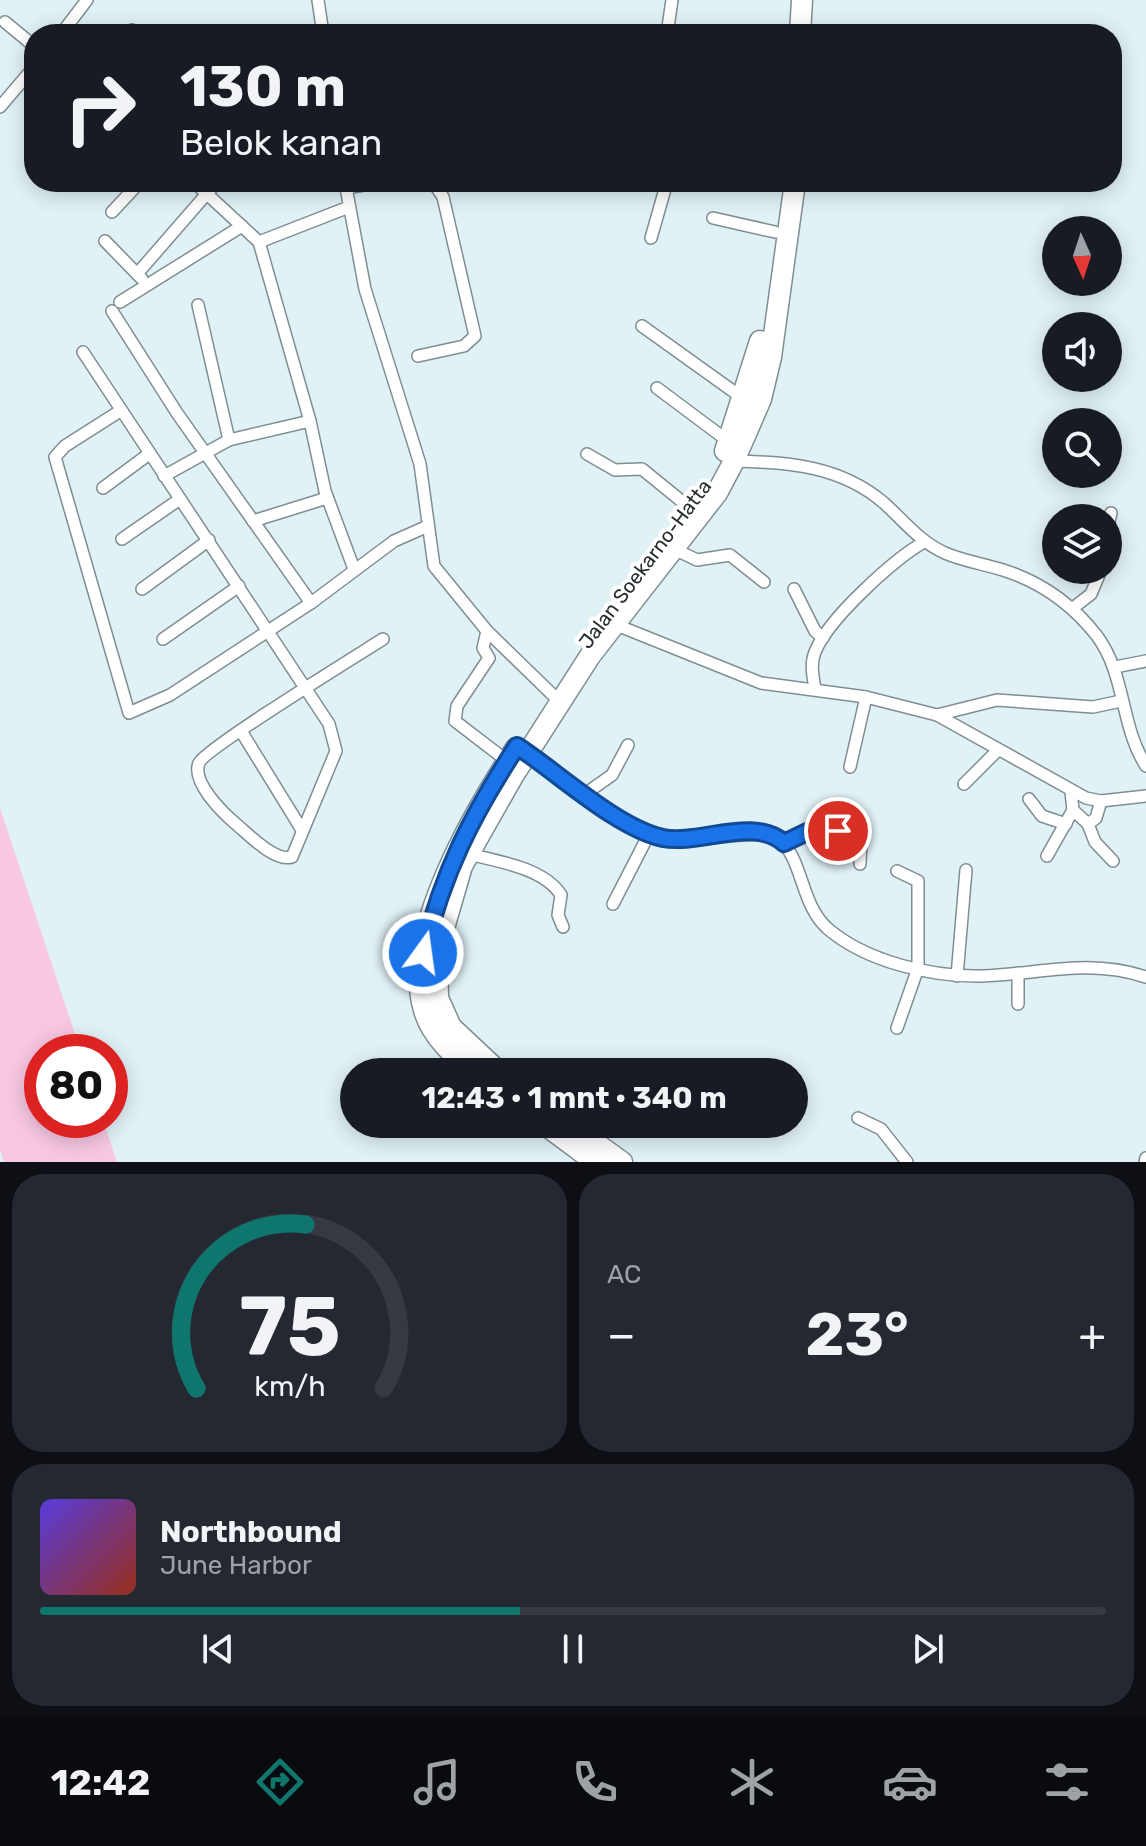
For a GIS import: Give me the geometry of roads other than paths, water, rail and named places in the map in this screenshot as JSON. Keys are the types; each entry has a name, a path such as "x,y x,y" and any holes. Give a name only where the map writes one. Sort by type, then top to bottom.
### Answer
{"highway":[{"path":"801,24 802,0"},
{"path":"813,24 814,0"},
{"name":"Jalan Soekarno-Hatta","path":"518,757 601,617 690,508 731,451 759,351 781,192"},
{"path":"555,698 717,493 731,451 761,399 771,357 794,192"},
{"path":"484,1058 451,1027 442,1013 436,984 437,952 468,854 518,757"},
{"path":"459,1058 440,1040 429,1022 422,1005 420,971 435,906 472,815 518,757"},
{"path":"563,1138 584,1153 622,1162"}],"street":[{"path":"69,24 87,0"},
{"path":"318,0 322,24"},
{"path":"668,24 672,0"},
{"path":"5,22 24,38"},
{"path":"0,107 24,79"},
{"path":"112,212 131,192"},
{"path":"346,192 365,289 420,464 437,573 487,631 555,698"},
{"path":"418,356 464,346 475,336 475,323 440,192"},
{"path":"651,238 664,192"},
{"path":"137,274 207,194 259,242 310,421 327,498 354,569"},
{"path":"259,242 349,207"},
{"path":"713,218 775,232"},
{"path":"242,226 116,307 203,451 311,603"},
{"path":"105,241 148,285"},
{"path":"198,305 229,440"},
{"path":"642,326 744,399"},
{"path":"83,352 120,411 209,540 305,689 329,724 336,751 292,857 280,857 226,816 200,779 199,762 205,753 241,731 305,689 383,639"},
{"path":"657,388 731,451 806,465 843,477 875,496 924,542 947,554 1032,582 1073,608 1108,652 1115,667 1130,735 1146,766"},
{"path":"120,411 65,446 55,457 129,713 170,695 270,633 394,541 428,526"},
{"path":"164,476 203,451 229,440 310,421"},
{"path":"103,488 149,454"},
{"path":"587,454 615,470 642,469 690,508"},
{"path":"253,521 327,498"},
{"path":"122,539 180,499"},
{"path":"142,589 209,540"},
{"path":"815,689 812,664 823,638 886,567 924,542"},
{"path":"674,549 697,560 730,555 764,582"},
{"path":"1073,608 1091,594 1095,584"},
{"path":"163,639 239,586"},
{"path":"794,589 809,621 823,638"},
{"path":"614,624 761,683 866,697 937,715 1071,792 1101,801 1146,796"},
{"path":"487,631 483,648 489,658 457,706 455,721 649,834 681,839 753,832 778,837 784,843 807,899 826,927 878,958 957,976 1100,966 1146,977"},
{"path":"1115,667 1146,661"},
{"path":"850,767 866,697"},
{"path":"937,715 997,700 1093,707 1121,701"},
{"path":"241,731 302,830"},
{"path":"585,794 612,775 628,745"},
{"path":"964,784 997,751"},
{"path":"1047,856 1073,810 1071,792"},
{"path":"1029,799 1042,816 1066,824"},
{"path":"1088,824 1096,818 1101,801"},
{"path":"1073,810 1088,824 1095,842 1113,861"},
{"path":"784,843 807,832 855,831 863,845 860,864"},
{"path":"613,904 649,834"},
{"path":"468,854 517,868 550,883 561,895 558,920 563,927"},
{"path":"957,976 966,870"},
{"path":"897,871 918,881 918,968 897,1028"},
{"path":"1018,973 1018,1004"},
{"path":"858,1118 881,1129 907,1162"}]}
